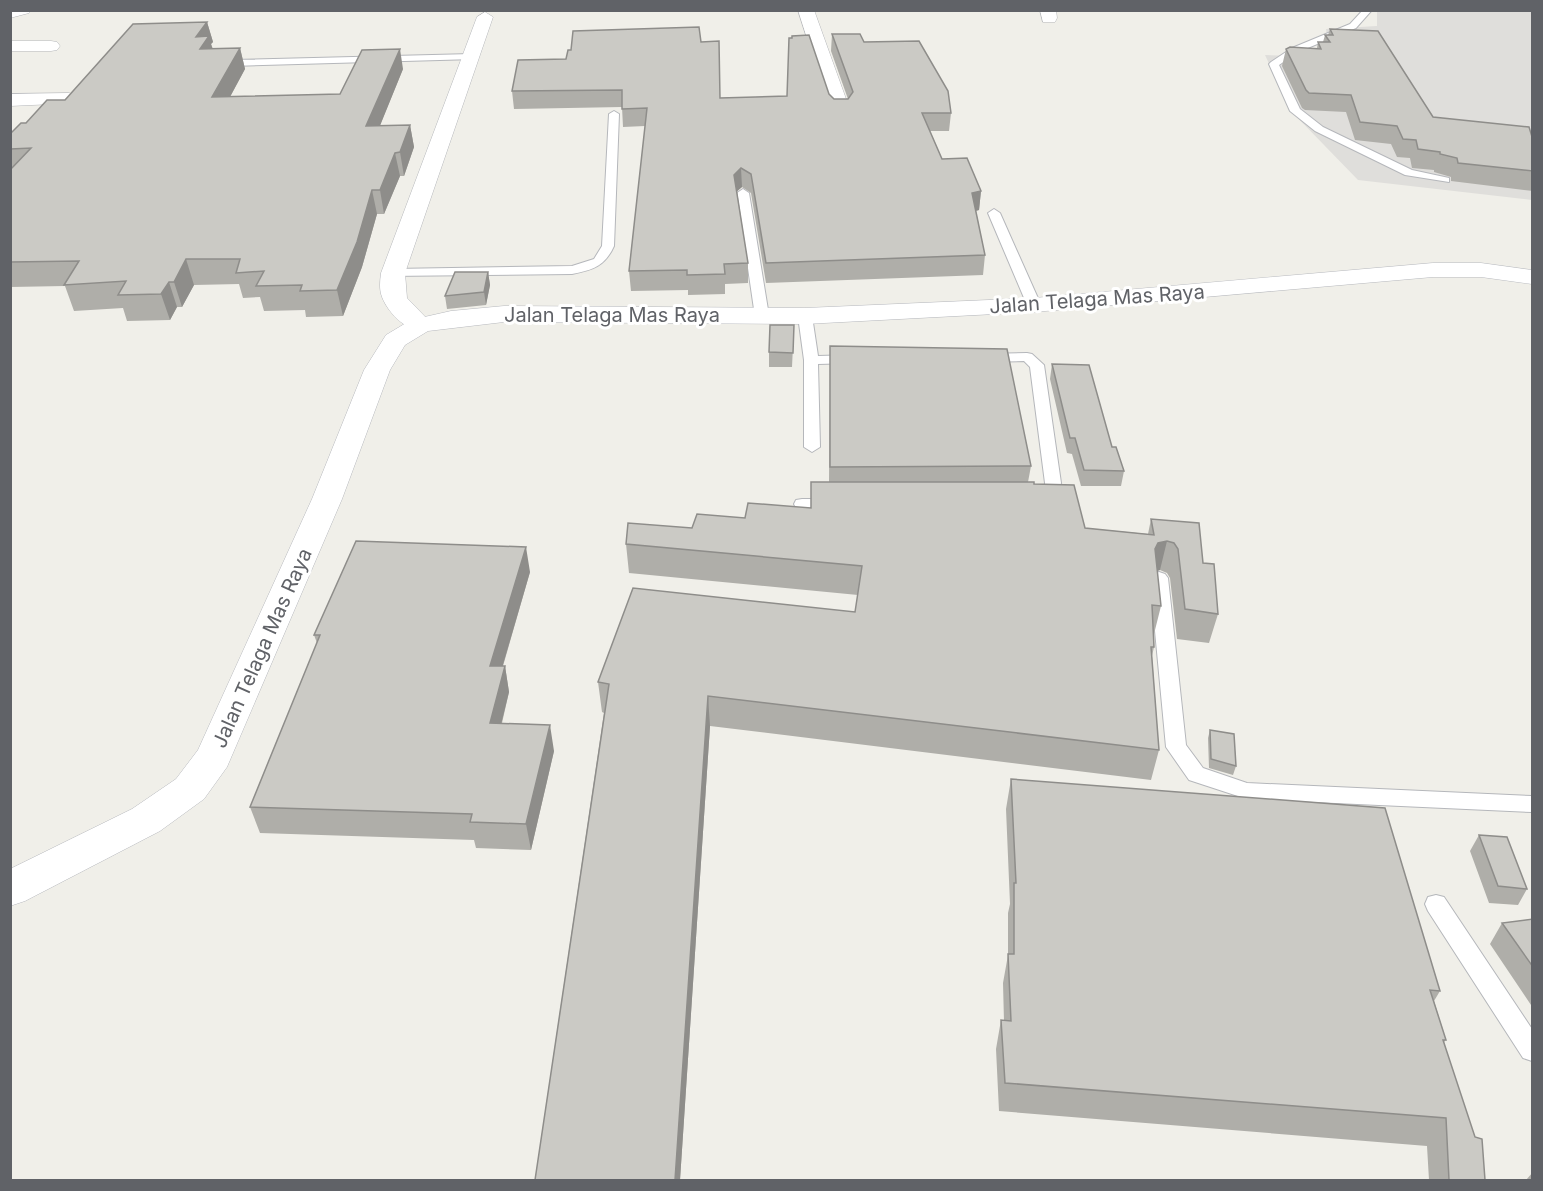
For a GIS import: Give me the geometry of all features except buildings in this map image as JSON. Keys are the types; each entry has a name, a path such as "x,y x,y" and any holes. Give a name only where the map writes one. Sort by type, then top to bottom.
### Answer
{"main road":[{"path":"10,13 23,10"},
{"path":"820,10 806,11 840,110"},
{"path":"420,325 394,299 391,291 393,273 485,17"},
{"path":"10,46 51,46"},
{"path":"10,100 69,99"},
{"name":"Jalan Telaga Mas Raya","path":"10,889 146,820 190,789 214,757 327,499 377,370 395,340 420,325 450,319 504,314 805,316 1034,305 1433,270 1482,270 1533,277"}],"lane":[{"path":"1368,10 1353,26 1295,50 1274,64 1295,111 1319,129 1409,173 1445,180"},
{"path":"232,63 472,57"},
{"path":"393,273 572,270 591,266 602,260 608,246 614,114"},
{"path":"743,194 762,316"},
{"path":"994,213 1034,305"},
{"path":"805,316 811,360 812,447"},
{"path":"967,358 1027,357 1036,365 1053,483 1051,499 1024,503"},
{"path":"811,360 871,359"},
{"path":"802,504 848,504"},
{"path":"1159,578 1176,747 1196,774 1247,791 1533,804"},
{"path":"1436,904 1533,1050"}],"shaded area":[{"path":"1377,11 1532,11 1532,200 1358,180 1291,111 1265,55 1330,57 1326,29 1377,26"}]}
